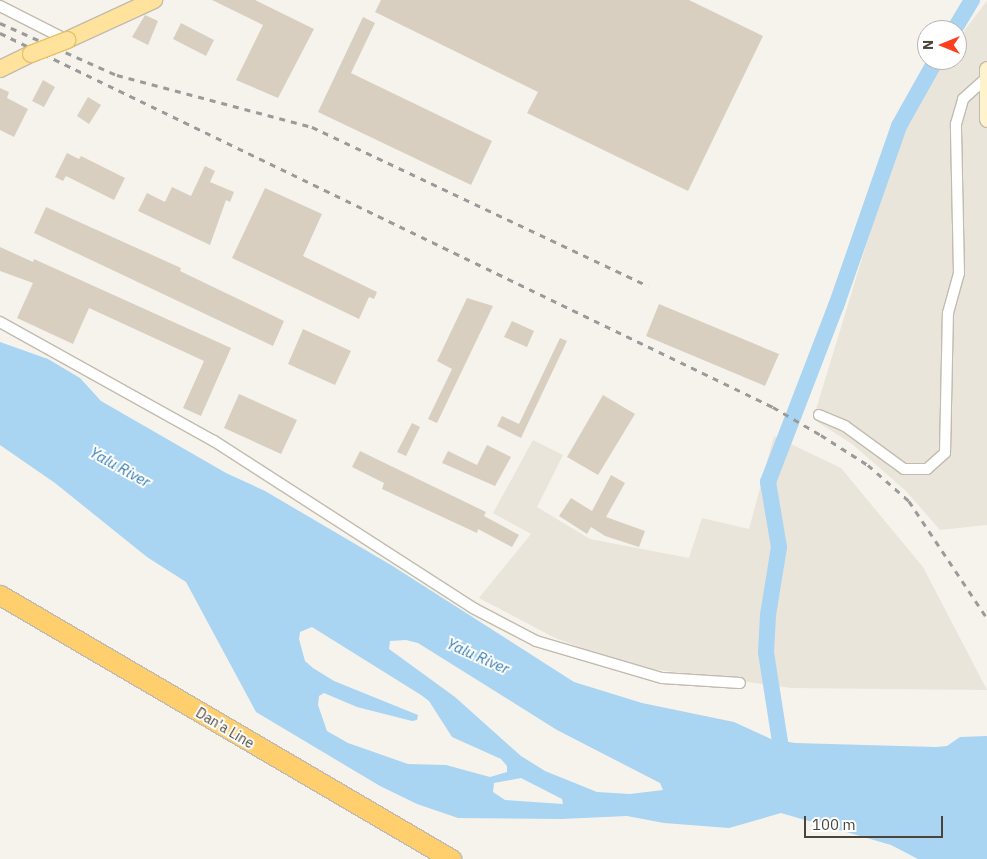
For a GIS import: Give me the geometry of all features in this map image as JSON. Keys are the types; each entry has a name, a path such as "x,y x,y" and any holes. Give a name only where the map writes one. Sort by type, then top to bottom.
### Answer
{"highway":[{"name":"Dan'a Line","path":"0,595 451,859"}],"main road":[{"path":"0,69 154,0"},
{"path":"986,74 987,119"}],"street":[{"path":"0,6 67,40"},
{"path":"819,415 845,426 904,469 927,469 945,453 948,312 959,273 956,124 963,99 986,74"},
{"path":"0,322 214,441 473,608 536,641 662,678 740,683"}],"shaded area":[{"path":"987,1 987,525 940,530 906,491 852,444 813,419 907,111 936,70 967,70 967,27"},
{"path":"774,436 841,468 923,567 987,690 791,688 630,666 555,638 479,598 531,534 493,513 533,440 563,455 537,507 590,539 689,558 702,518 749,529"}],"water":[{"name":"Yalu River","path":"0,342 48,359 80,378 101,401 226,473 265,491 391,565 574,682 642,703 734,722 771,739 795,743 936,747 947,746 960,737 987,736 987,859 918,859 891,845 781,813 729,828 664,823 627,816 561,819 458,818 417,804 380,786 256,712 186,582 147,557 55,483 0,445","holes":["312,627 421,695 429,701 452,737 501,759 507,766 507,772 490,777 446,765 408,764 348,743 327,731 318,705 319,696 324,693 357,707 412,721 417,720 418,715 334,681 313,668 305,661 299,639 300,632","406,640 418,643 557,730 660,783 663,790 630,794 597,792 545,771 521,756 455,697 389,649 390,641","521,778 562,799 563,804 505,800 493,792 494,783"]}],"building":[{"path":"212,0 255,0 314,29 278,98 236,80 263,25"},
{"path":"381,0 689,0 763,36 688,191 527,113 538,92 375,12"},
{"path":"145,15 158,21 148,45 132,37"},
{"path":"363,17 375,23 351,73 492,141 471,185 318,112"},
{"path":"181,23 214,40 206,56 173,39"},
{"path":"43,80 55,87 44,107 32,101"},
{"path":"0,88 9,92 7,98 28,109 14,137 0,130"},
{"path":"88,97 101,105 89,124 77,116"},
{"path":"67,153 79,159 81,156 125,178 114,200 66,176 63,181 55,177"},
{"path":"205,166 215,171 210,182 234,192 230,202 226,200 210,245 138,211 147,193 165,202 172,187 191,196"},
{"path":"265,188 322,214 303,256 377,292 374,299 369,297 359,319 232,258"},
{"path":"46,207 181,268 180,271 284,321 273,346 34,233"},
{"path":"0,247 33,262 34,259 231,348 201,416 183,408 204,361 89,308 73,344 17,318 33,283 0,271"},
{"path":"467,298 493,306 437,423 428,419 452,369 437,361"},
{"path":"659,304 779,354 765,386 646,336"},
{"path":"512,321 534,331 527,347 504,337"},
{"path":"303,329 351,351 335,385 288,364"},
{"path":"560,338 567,341 521,438 497,426 502,416 519,424"},
{"path":"239,394 297,420 281,454 224,428"},
{"path":"603,395 635,414 598,475 567,457"},
{"path":"412,423 420,427 406,456 397,452"},
{"path":"487,445 511,457 495,486 442,463 448,451 477,465"},
{"path":"360,451 486,512 484,516 519,535 512,547 478,529 477,533 382,489 384,483 352,467"},
{"path":"611,475 625,483 606,517 645,531 639,547 605,536 591,527 587,534 559,516 571,498 592,511"}],"waterway":[{"path":"960,20 972,0"},
{"path":"783,761 766,653 768,615 779,547 768,482 836,306 899,126 930,70"}],"railway":[{"path":"0,23 117,75 312,127 648,286"},
{"path":"0,33 773,407 821,435 868,465 909,501 987,618"}]}
